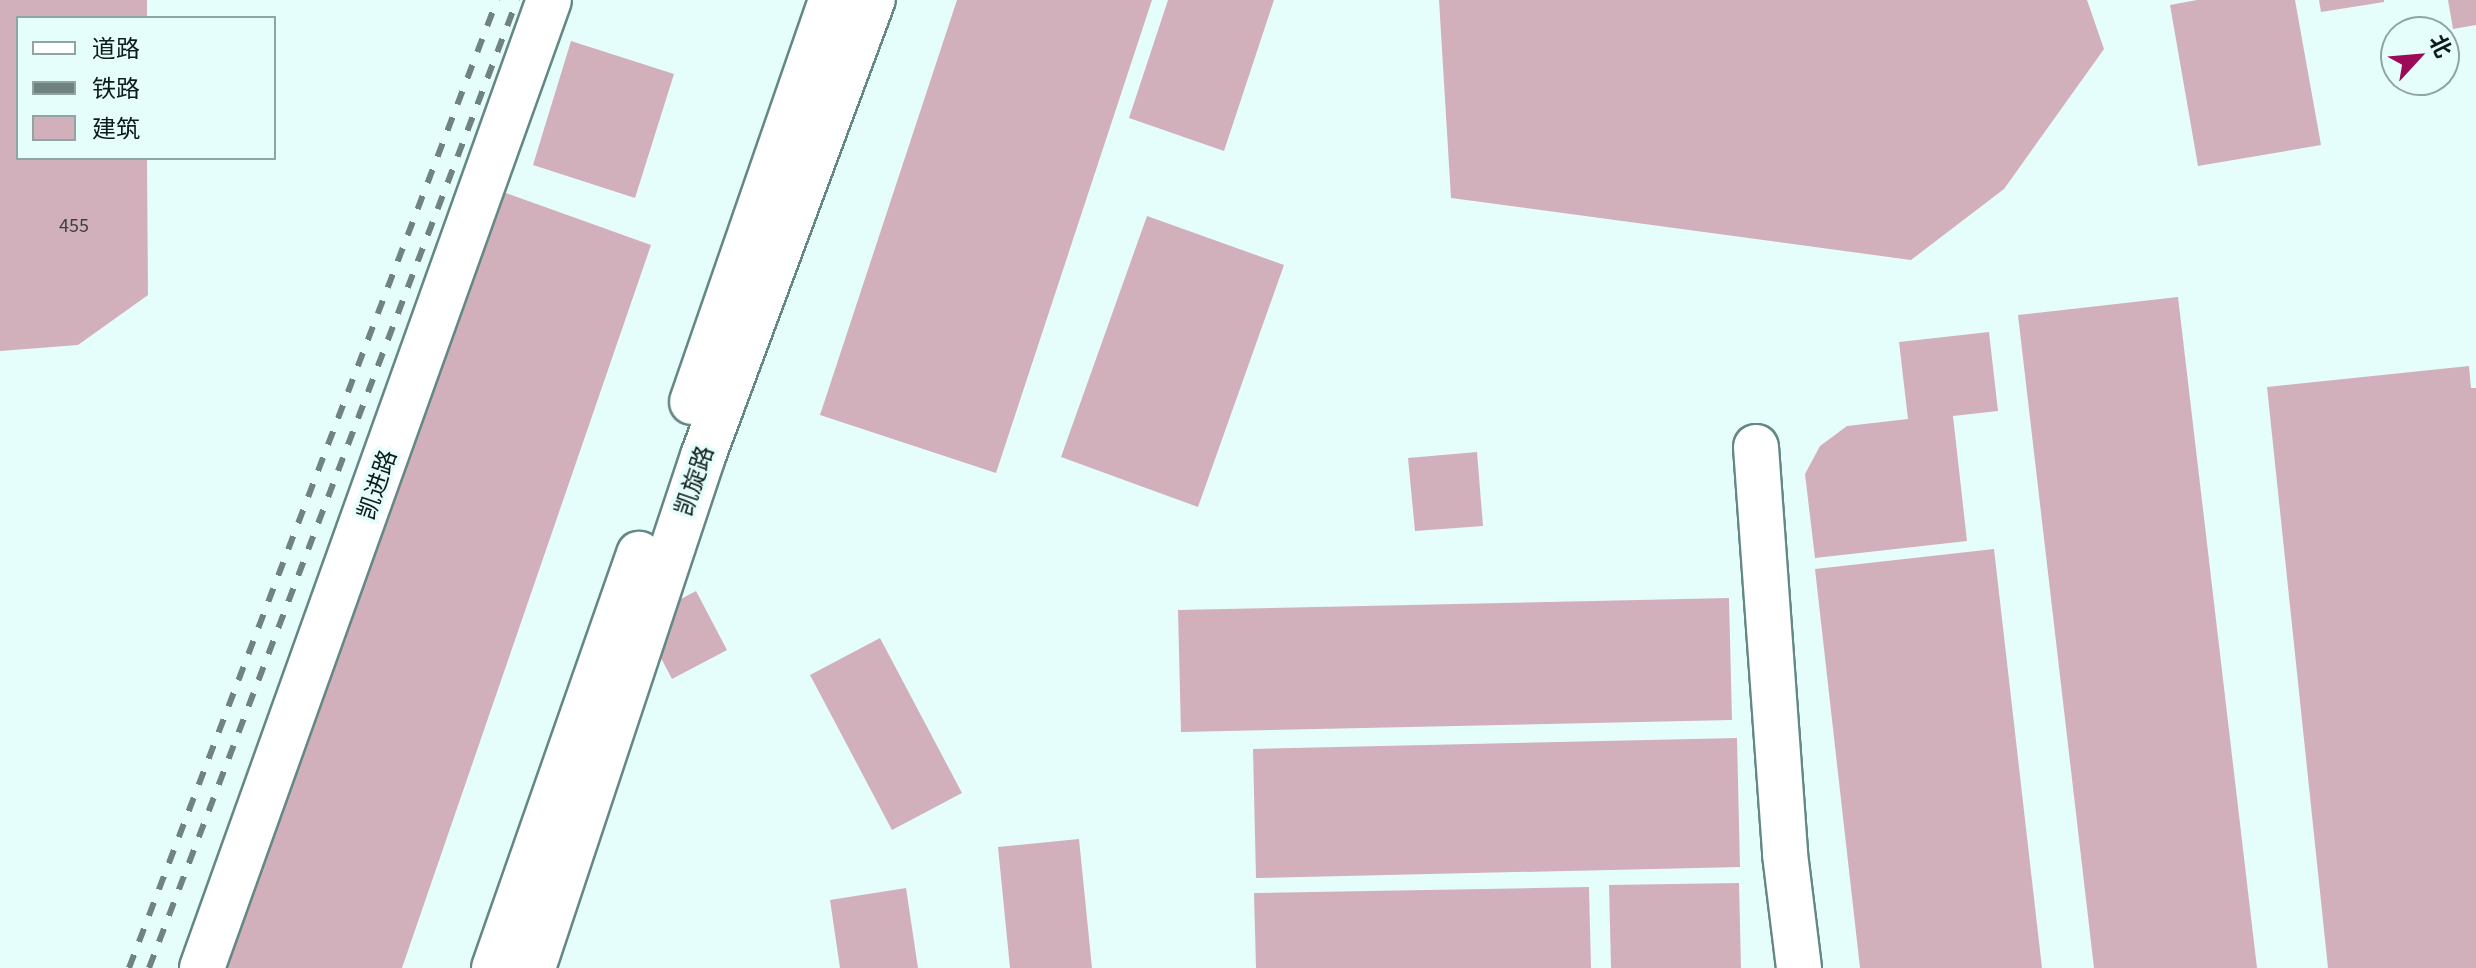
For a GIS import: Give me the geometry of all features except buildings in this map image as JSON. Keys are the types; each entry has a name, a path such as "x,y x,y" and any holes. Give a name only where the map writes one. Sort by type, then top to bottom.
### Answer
{"street":[{"name":"凯进路","path":"202,968 549,0"},
{"name":"凯旋路","path":"494,968 831,0"},
{"name":"凯旋路","path":"533,968 703,456 873,0"},
{"path":"1756,447 1785,854 1799,968"}],"railway":[{"path":"129,968 497,0"},
{"path":"149,968 517,0"}]}
